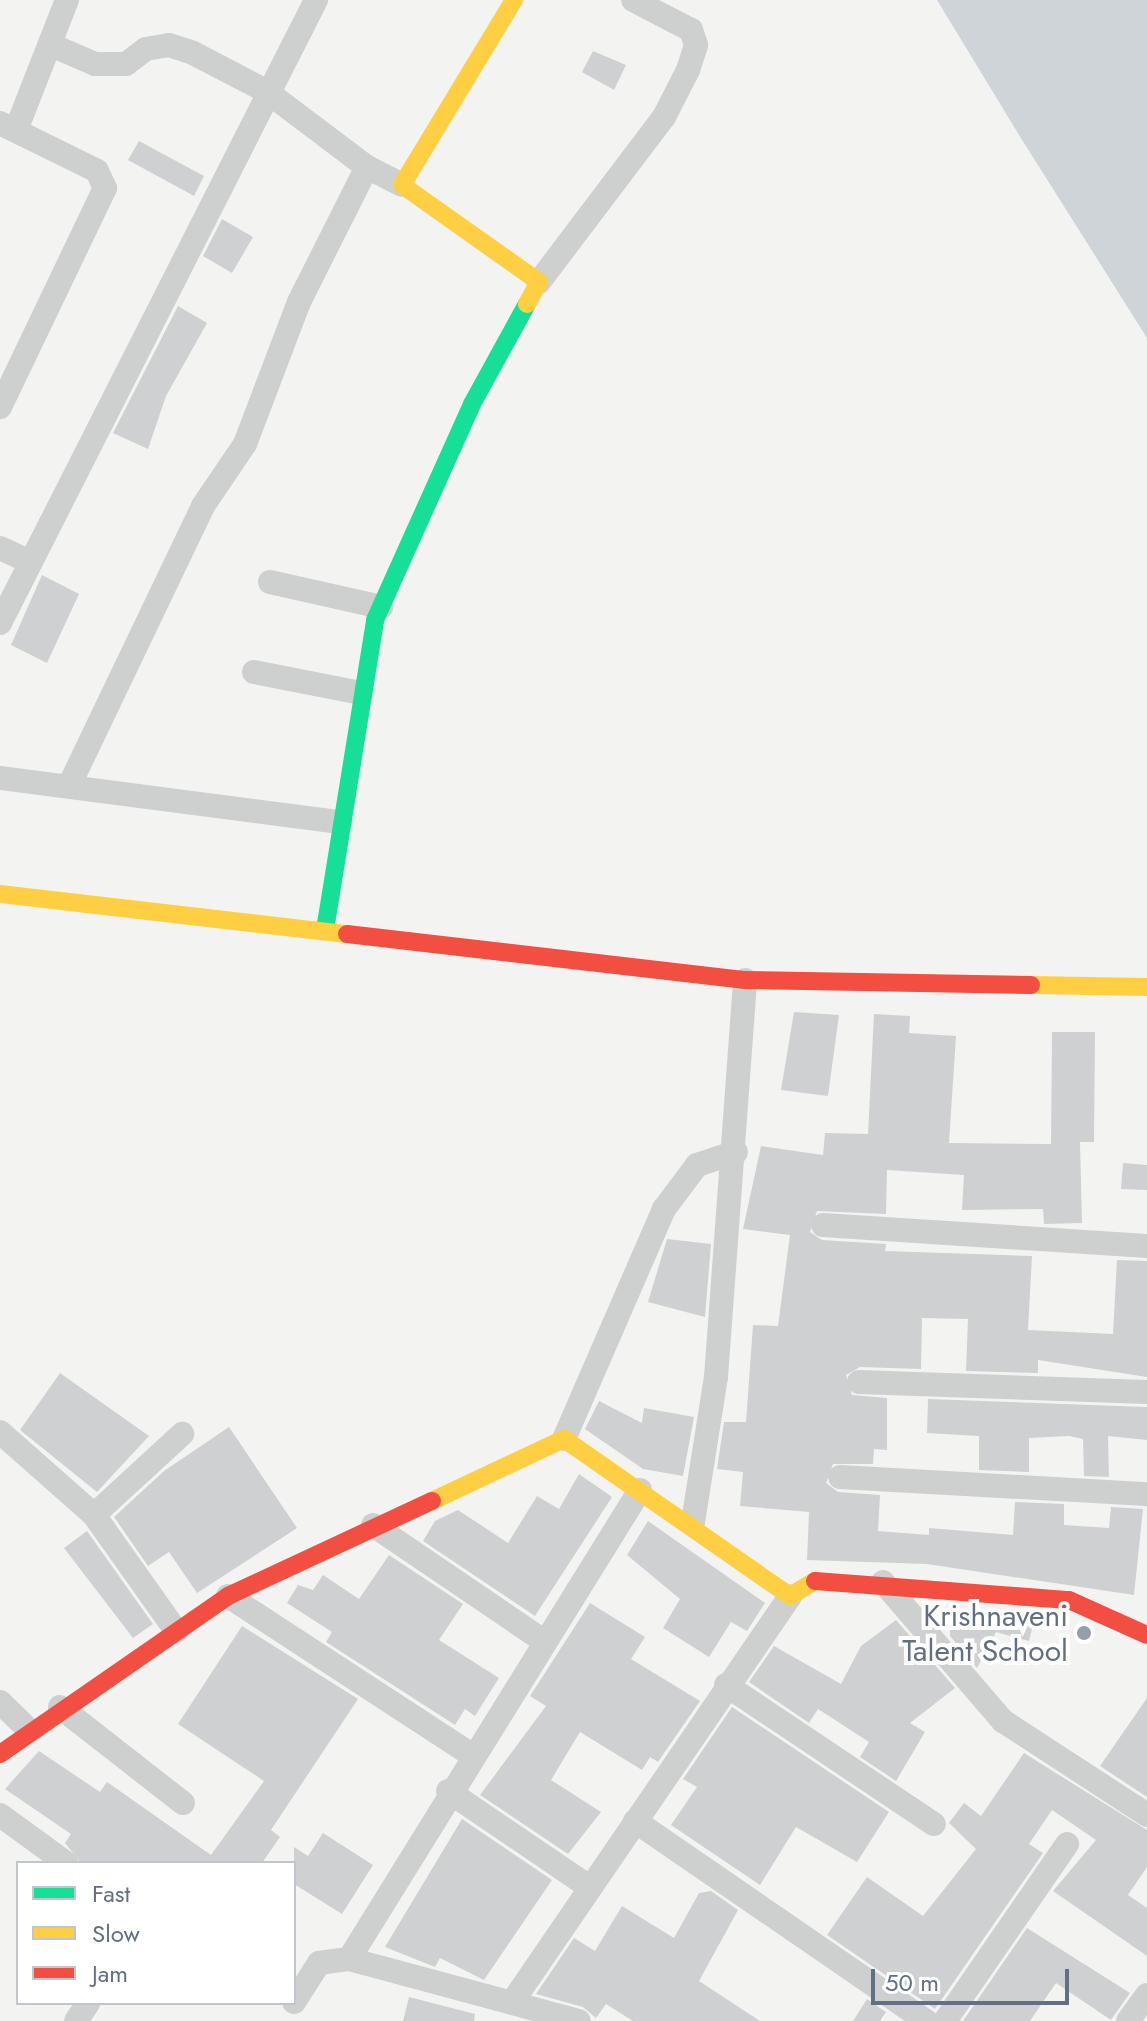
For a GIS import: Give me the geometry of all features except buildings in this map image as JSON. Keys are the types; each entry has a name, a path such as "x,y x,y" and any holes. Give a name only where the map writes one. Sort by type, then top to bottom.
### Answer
{"street":[{"path":"0,407 105,188 97,171 8,126 51,45 67,0"},
{"path":"0,623 266,91 316,0"},
{"path":"402,185 514,0"},
{"path":"325,930 335,889 340,831 361,693 381,607 472,404 539,282 664,117 688,70 696,45 691,30 633,0"},
{"path":"51,45 95,64 126,64 146,49 169,45 266,91 367,167 402,185 539,282"},
{"path":"69,786 203,506 245,444 299,302 367,167"},
{"path":"0,548 30,562"},
{"path":"270,582 381,607"},
{"path":"254,672 361,693"},
{"path":"0,778 69,786 340,831"},
{"path":"0,894 745,980 1147,987"},
{"path":"693,1522 716,1377 736,1152 745,980"},
{"path":"0,1754 28,1729 228,1596 373,1525 564,1439 664,1209 697,1165 736,1152"},
{"path":"823,1225 1147,1246"},
{"path":"859,1382 1147,1392"},
{"path":"0,1432 94,1515 176,1631"},
{"path":"94,1515 182,1434"},
{"path":"564,1439 693,1522 790,1596"},
{"path":"840,1477 1147,1494"},
{"path":"349,1959 470,1754 545,1642 640,1490"},
{"path":"373,1525 545,1642"},
{"path":"515,1998 726,1685 790,1596 808,1580 883,1582 1069,1600 1146,1626"},
{"path":"883,1582 1003,1721 1147,1815"},
{"path":"228,1596 470,1754"},
{"path":"726,1685 934,1824"},
{"path":"0,1702 28,1729"},
{"path":"60,1707 183,1803"},
{"path":"448,1791 588,1886"},
{"path":"0,1815 63,1861"},
{"path":"635,1821 926,2021"},
{"path":"945,2021 1067,1844"},
{"path":"296,2000 319,1963 349,1959 515,1998 579,2021"},
{"path":"1128,2021 1147,1995"}],"shaded area":[{"path":"937,0 1147,0 1147,338 1019,135"}],"traffic: fast":[{"path":"325,930 375,620 472,404 527,304"}],"traffic: slow":[{"path":"514,0 402,185 539,282 527,304"},
{"path":"0,894 347,934"},
{"path":"1031,985 1147,987"},
{"path":"432,1501 564,1439 790,1596 815,1581"}],"traffic: jam":[{"path":"347,934 745,980 1031,985"},
{"path":"0,1754 228,1596 432,1501"},
{"path":"815,1581 1069,1600 1147,1635"}],"place":[{"name":"Krishnaveni Talent School","path":"1084,1633"}]}
